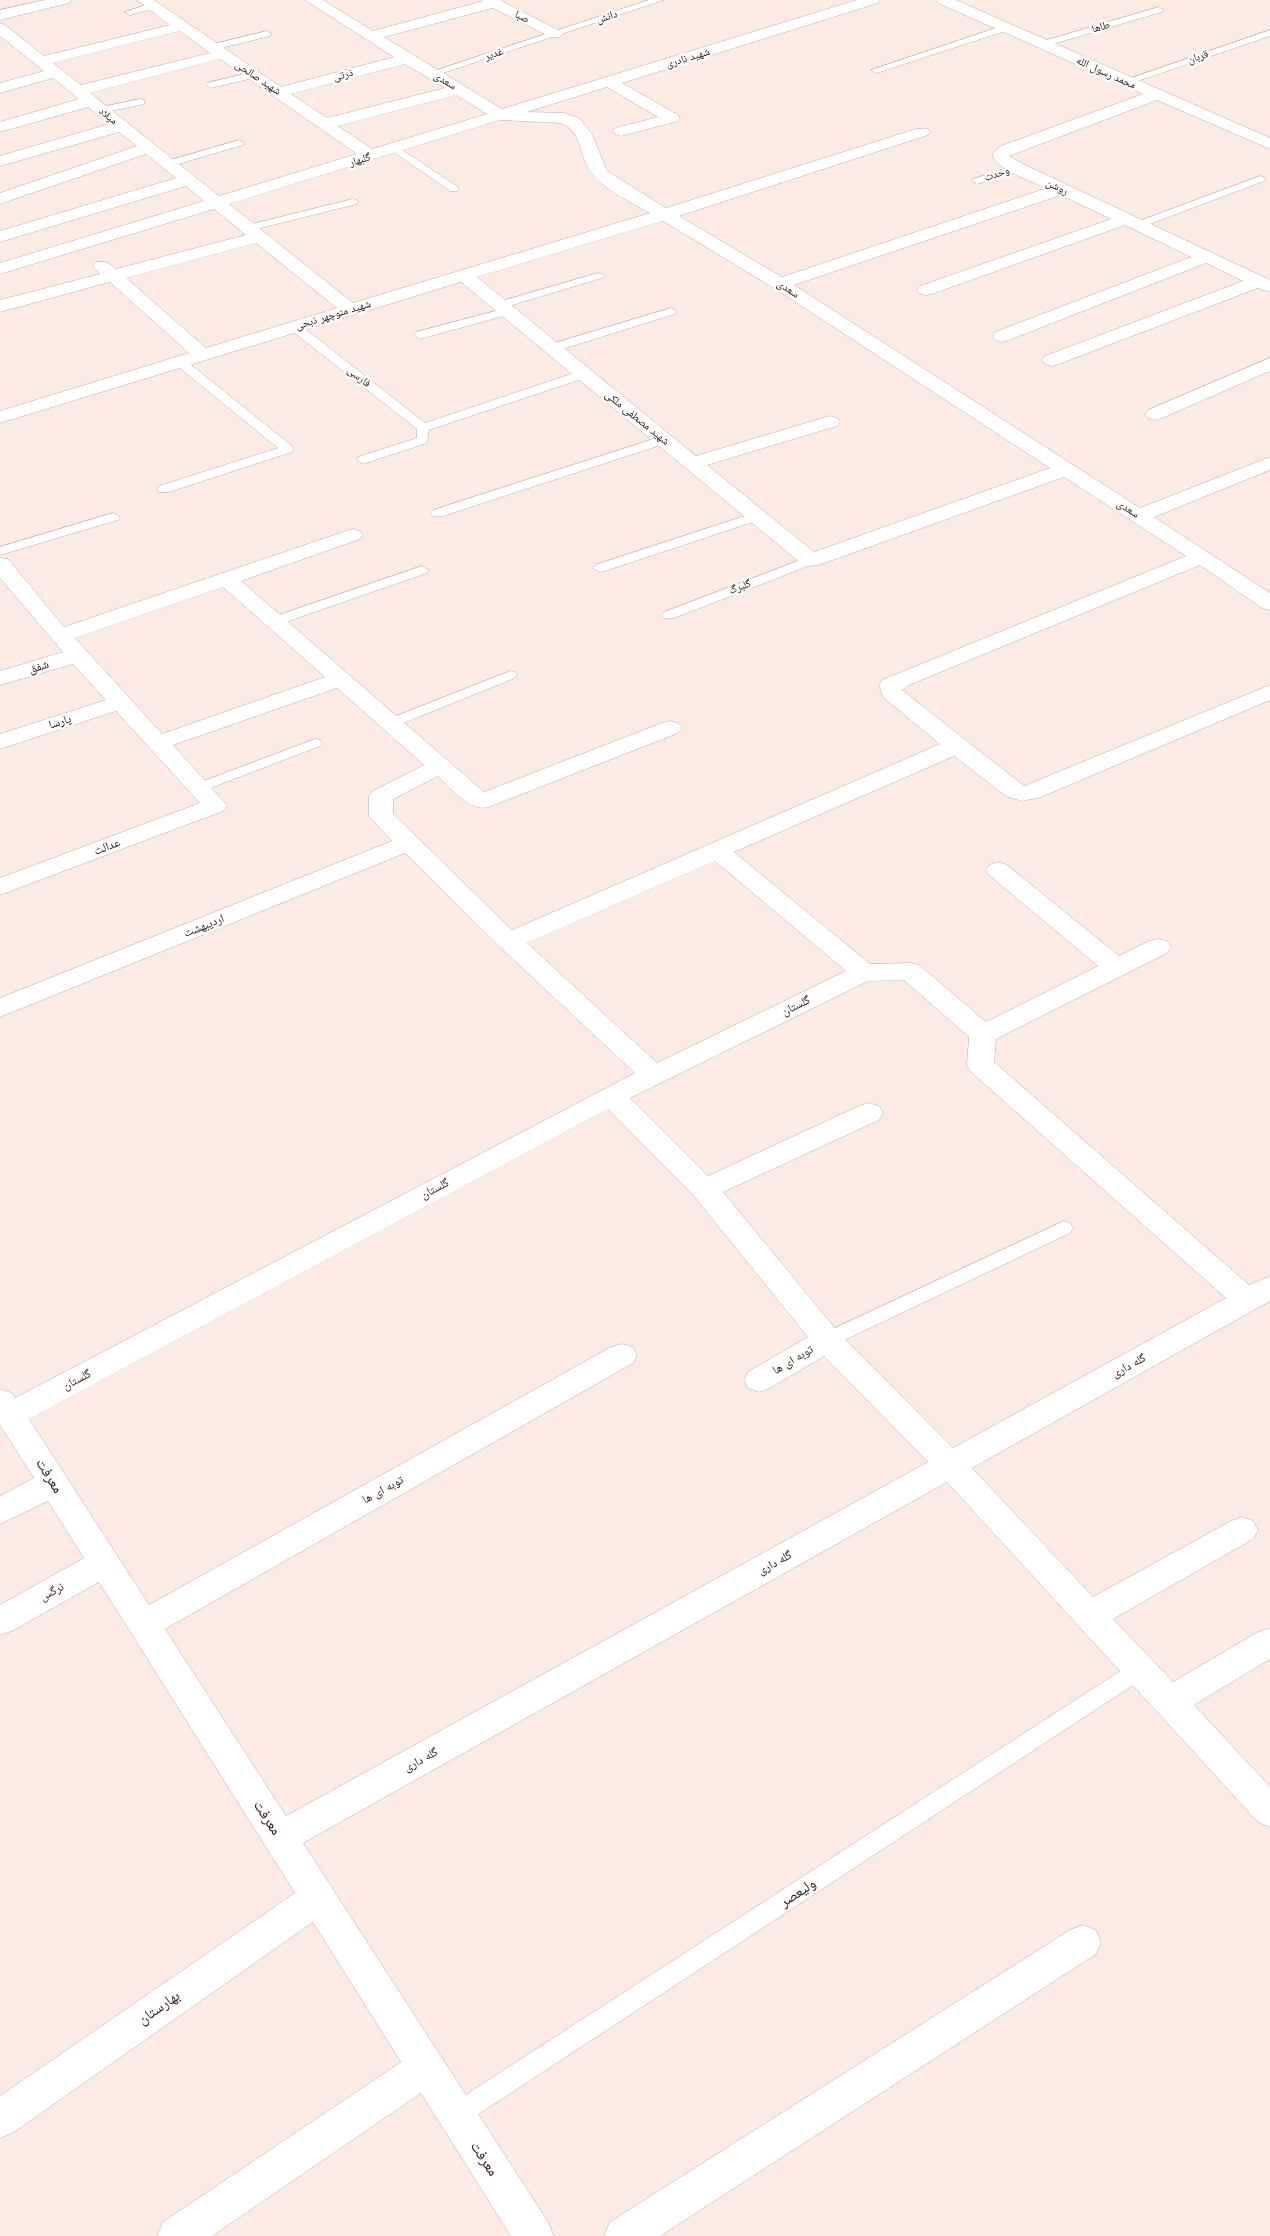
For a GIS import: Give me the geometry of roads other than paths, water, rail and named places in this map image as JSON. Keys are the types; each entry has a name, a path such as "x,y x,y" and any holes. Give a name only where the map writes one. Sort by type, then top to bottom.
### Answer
{"street":[{"path":"1,26 64,0"},
{"name":"سعدی","path":"312,0 502,116 564,118 573,121 581,127 600,173 610,181 780,284 1267,598"},
{"name":"شهید نادری","path":"502,116 873,0"},
{"name":"محمد رسول الله","path":"943,0 1270,144"},
{"path":"372,36 492,1"},
{"name":"صبا","path":"492,1 555,34"},
{"name":"شهید صالحی","path":"148,3 371,156"},
{"name":"میلاد","path":"1,26 90,101 350,310"},
{"path":"9,55 35,56 182,26"},
{"path":"0,127 90,101 218,51"},
{"name":"ذرتی","path":"278,92 408,58"},
{"path":"0,88 56,73"},
{"path":"608,82 672,118 621,131"},
{"path":"325,124 460,90"},
{"name":"روشن","path":"1156,95 1000,154 1001,158 1017,168 1264,284"},
{"name":"گلبهار","path":"217,204 502,116"},
{"path":"0,161 121,126"},
{"name":"شهید منوچهر ذبحی","path":"0,417 666,214 922,132"},
{"path":"0,198 148,148"},
{"path":"0,237 188,180"},
{"path":"780,284 1062,189"},
{"path":"0,269 217,204"},
{"path":"926,290 1132,222"},
{"path":"0,306 114,276 253,233"},
{"path":"77,246 114,276 202,355"},
{"path":"1002,336 1206,257"},
{"name":"شهید مصطفی ملکی","path":"463,275 811,560"},
{"path":"1052,360 1264,284"},
{"path":"1156,414 1270,364"},
{"path":"692,463 830,422"},
{"path":"1140,516 1270,463"},
{"path":"811,560 1066,469"},
{"path":"60,636 353,535"},
{"path":"1202,557 890,685 891,692 956,746 1014,791 1022,794 1033,792 1270,692"},
{"path":"0,564 60,636 198,788"},
{"path":"226,579 481,802 670,728"},
{"name":"شفق","path":"0,678 78,655"},
{"path":"157,743 341,679"},
{"name":"پارسا","path":"0,742 120,702"},
{"path":"509,941 956,746"},
{"path":"440,766 382,796 381,816 509,941 654,1075"},
{"name":"عدالت","path":"0,887 214,806 198,788"},
{"name":"اردیبهشت","path":"0,1008 409,843"},
{"path":"717,850 864,973 910,971 983,1034"},
{"path":"998,870 1117,968"},
{"path":"983,1034 1158,947"},
{"name":"گلستان","path":"5,1407 610,1096 864,973"},
{"path":"983,1034 980,1065 1259,1294"},
{"path":"610,1096 704,1189 827,1340 950,1465 1270,1812"},
{"path":"704,1189 869,1113"},
{"name":"گله داری","path":"280,1838 1259,1294"},
{"name":"توبه ای ها","path":"759,1380 827,1340"},
{"name":"توبه ای ها","path":"143,1625 622,1355"},
{"name":"معرفت","path":"5,1407 534,2236"},
{"path":"0,1511 53,1483"},
{"path":"1090,1616 1242,1530"},
{"name":"نرگس","path":"0,1621 104,1562"},
{"path":"1169,1702 1270,1642"},
{"name":"بهارستان","path":"0,2119 318,1898"},
{"path":"624,2236 1083,1942"},
{"path":"178,2236 426,2067"}],"lane":[{"name":"دانش","path":"555,34 659,0"},
{"path":"130,12 148,3"},
{"name":"طاها","path":"1043,44 1159,10"},
{"path":"876,70 1005,28"},
{"name":"قربان","path":"1126,82 1270,33"},
{"path":"218,51 267,34"},
{"name":"غدیر","path":"432,73 555,34"},
{"path":"211,85 253,75"},
{"path":"90,101 140,102"},
{"path":"168,164 239,143"},
{"path":"395,148 454,189"},
{"name":"وحدت","path":"977,181 1017,168"},
{"path":"1132,222 1260,179"},
{"path":"253,233 353,202"},
{"path":"420,335 598,276"},
{"path":"552,348 671,312"},
{"name":"فارسی","path":"295,327 423,428"},
{"path":"164,489 287,449 180,362"},
{"path":"363,460 423,440 423,428 584,374"},
{"path":"438,513 664,440"},
{"path":"0,552 113,516"},
{"path":"600,568 757,516"},
{"name":"گلبرگ","path":"669,615 811,560"},
{"path":"274,622 422,570"},
{"path":"391,723 510,675"},
{"path":"198,788 315,744"},
{"path":"827,1340 1064,1228"},
{"name":"ولیعصر","path":"456,2115 1139,1670"}]}
